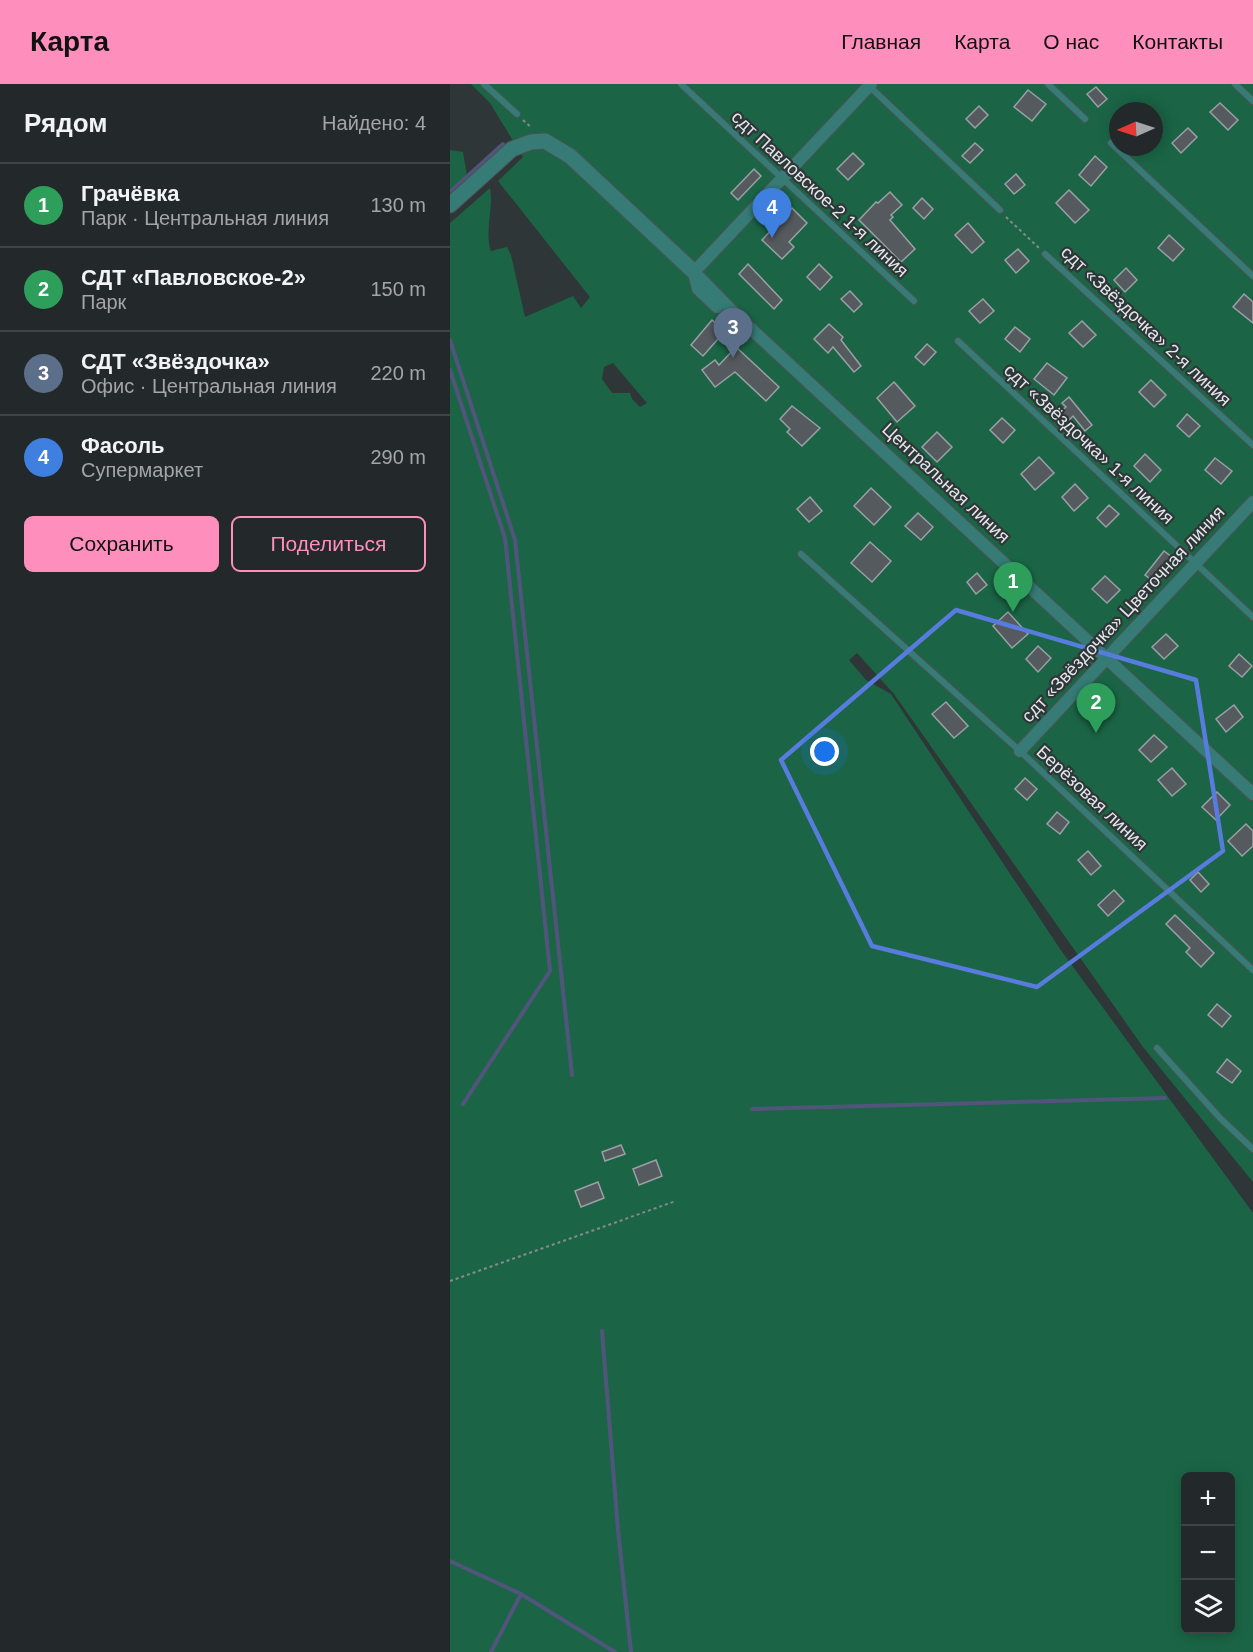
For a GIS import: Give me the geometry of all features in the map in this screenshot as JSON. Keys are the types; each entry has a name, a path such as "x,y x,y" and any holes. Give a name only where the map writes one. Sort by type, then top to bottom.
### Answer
{"street":[{"path":"450,205 512,149 531,142 545,141 570,156 694,272 869,85"},
{"name":"Центральная линия","path":"694,272 736,315 1108,657 1253,794"},
{"name":"сдт «Звёздочка» Цветочная линия","path":"1020,751 1253,502"}],"lane":[{"path":"484,84 517,114"},
{"name":"сдт Павловское-2 1-я линия","path":"681,84 914,301"},
{"path":"1048,84 1085,118"},
{"path":"1235,84 1253,101"},
{"path":"869,85 1000,210"},
{"path":"1125,156 1253,276"},
{"name":"сдт «Звёздочка» 2-я линия","path":"1045,254 1253,445"},
{"name":"сдт «Звёздочка» 1-я линия","path":"958,341 1253,617"},
{"name":"Берёзовая линия","path":"801,554 1020,751 1253,970"},
{"path":"1157,1048 1220,1118 1253,1149"}],"path":[{"path":"1000,210 1045,254"},
{"path":"450,1281 676,1201"}],"highlighted area":[{"path":"956,610 1196,680 1223,851 1037,987 872,946 781,760"}],"green space":[{"path":"471,84 1253,84 1253,1182 1143,1047 894,694 857,653 849,660 866,680 891,694 1060,949 1253,1213 1253,1652 450,1652 450,223 490,188 488,236 491,251 507,247 511,255 525,317 573,296 581,308 590,297 498,181 523,157 490,103","holes":["613,363 647,403 640,407 632,399 630,393 612,393 602,379 604,367"]},
{"path":"450,150 463,152 467,176 450,191"}],"building":[{"path":"1096,87 1107,99 1098,107 1087,94"},
{"path":"1028,90 1046,104 1032,121 1014,107"},
{"path":"1220,103 1238,120 1228,130 1210,112"},
{"path":"979,106 988,115 975,128 966,119"},
{"path":"1188,128 1197,137 1181,153 1172,143"},
{"path":"975,143 983,150 970,163 962,156"},
{"path":"853,153 864,164 848,180 837,169"},
{"path":"1095,156 1107,167 1091,186 1079,175"},
{"path":"754,169 761,176 738,200 731,193"},
{"path":"1016,174 1025,185 1014,194 1005,184"},
{"path":"1069,190 1089,210 1075,223 1056,203"},
{"path":"890,192 902,205 891,215 893,217 890,220 915,249 901,262 859,220 876,202 878,203"},
{"path":"922,198 933,209 924,219 913,208"},
{"path":"792,208 807,223 789,242 794,247 782,259 762,240 775,226 769,219 777,210 784,217"},
{"path":"968,223 984,242 972,253 955,235"},
{"path":"1169,235 1184,249 1173,261 1158,248"},
{"path":"1018,249 1029,261 1016,273 1005,260"},
{"path":"748,264 782,300 774,309 739,274"},
{"path":"819,264 832,277 820,290 807,277"},
{"path":"1126,268 1137,280 1125,292 1114,280"},
{"path":"850,291 862,304 854,312 841,299"},
{"path":"1244,294 1253,302 1253,323 1233,307"},
{"path":"983,299 994,311 980,323 969,311"},
{"path":"712,320 725,331 703,356 691,345"},
{"path":"1082,321 1096,335 1083,347 1069,333"},
{"path":"829,324 843,337 841,340 861,366 854,372 833,347 828,353 814,339"},
{"path":"1015,327 1030,339 1020,352 1005,339"},
{"path":"927,344 936,352 924,365 915,357"},
{"path":"736,347 779,387 766,401 735,372 715,387 702,370 715,360 719,365"},
{"path":"1047,363 1067,378 1054,395 1034,379"},
{"path":"1151,380 1166,395 1154,407 1139,392"},
{"path":"894,382 915,406 897,422 877,398"},
{"path":"1069,397 1092,425 1085,431 1073,416 1069,420 1060,412 1066,407 1062,403"},
{"path":"792,406 820,428 802,446 787,432 790,429 780,419"},
{"path":"1187,414 1200,426 1189,437 1177,426"},
{"path":"1002,418 1015,430 1003,443 990,430"},
{"path":"937,432 952,447 937,462 922,447"},
{"path":"1145,454 1161,470 1150,482 1134,466"},
{"path":"1039,457 1054,473 1035,490 1021,474"},
{"path":"1215,458 1232,471 1221,484 1205,470"},
{"path":"1075,484 1088,498 1074,511 1062,497"},
{"path":"871,488 891,507 874,525 854,506"},
{"path":"810,497 822,511 809,522 797,509"},
{"path":"1109,505 1119,514 1106,527 1097,518"},
{"path":"918,513 933,527 921,540 905,526"},
{"path":"870,542 891,561 872,582 851,563"},
{"path":"1164,551 1176,560 1157,584 1145,575"},
{"path":"977,573 987,585 976,594 967,582"},
{"path":"1105,576 1120,590 1107,603 1092,589"},
{"path":"1008,612 1028,634 1012,648 993,626"},
{"path":"1166,634 1178,646 1164,659 1152,647"},
{"path":"1038,646 1051,658 1038,672 1026,659"},
{"path":"1239,654 1252,666 1242,677 1229,666"},
{"path":"946,702 968,726 954,738 932,714"},
{"path":"1234,705 1243,717 1226,732 1216,719"},
{"path":"1154,735 1167,747 1151,762 1139,750"},
{"path":"1172,768 1186,784 1172,796 1158,780"},
{"path":"1025,778 1037,789 1027,800 1015,789"},
{"path":"1217,792 1230,805 1216,820 1202,807"},
{"path":"1057,812 1069,822 1060,834 1047,824"},
{"path":"1246,824 1253,831 1253,846 1242,856 1228,841"},
{"path":"1088,851 1101,866 1091,875 1078,860"},
{"path":"1198,872 1209,884 1201,892 1190,880"},
{"path":"1114,890 1124,901 1108,916 1098,905"},
{"path":"1175,915 1214,953 1201,967 1186,952 1190,948 1166,924"},
{"path":"1217,1004 1231,1016 1222,1027 1208,1015"},
{"path":"1227,1059 1241,1071 1232,1083 1217,1072"},
{"path":"621,1145 625,1154 605,1161 602,1152"},
{"path":"656,1160 662,1176 639,1185 633,1169"},
{"path":"598,1182 604,1198 581,1207 575,1191"}],"waterway":[{"path":"450,192 503,144"},
{"path":"450,340 515,540 572,1075"},
{"path":"450,370 505,538 550,971 463,1104"},
{"path":"752,1109 1165,1098"},
{"path":"602,1331 618,1530 631,1652"},
{"path":"450,1561 521,1594 615,1652"},
{"path":"491,1652 521,1594"}],"place":[{"name":"Фасоль","path":"772,238"},
{"name":"СДТ «Звёздочка»","path":"733,358"},
{"name":"Грачёвка","path":"1013,612"},
{"name":"СДТ «Павловское-2»","path":"1096,733"}]}
